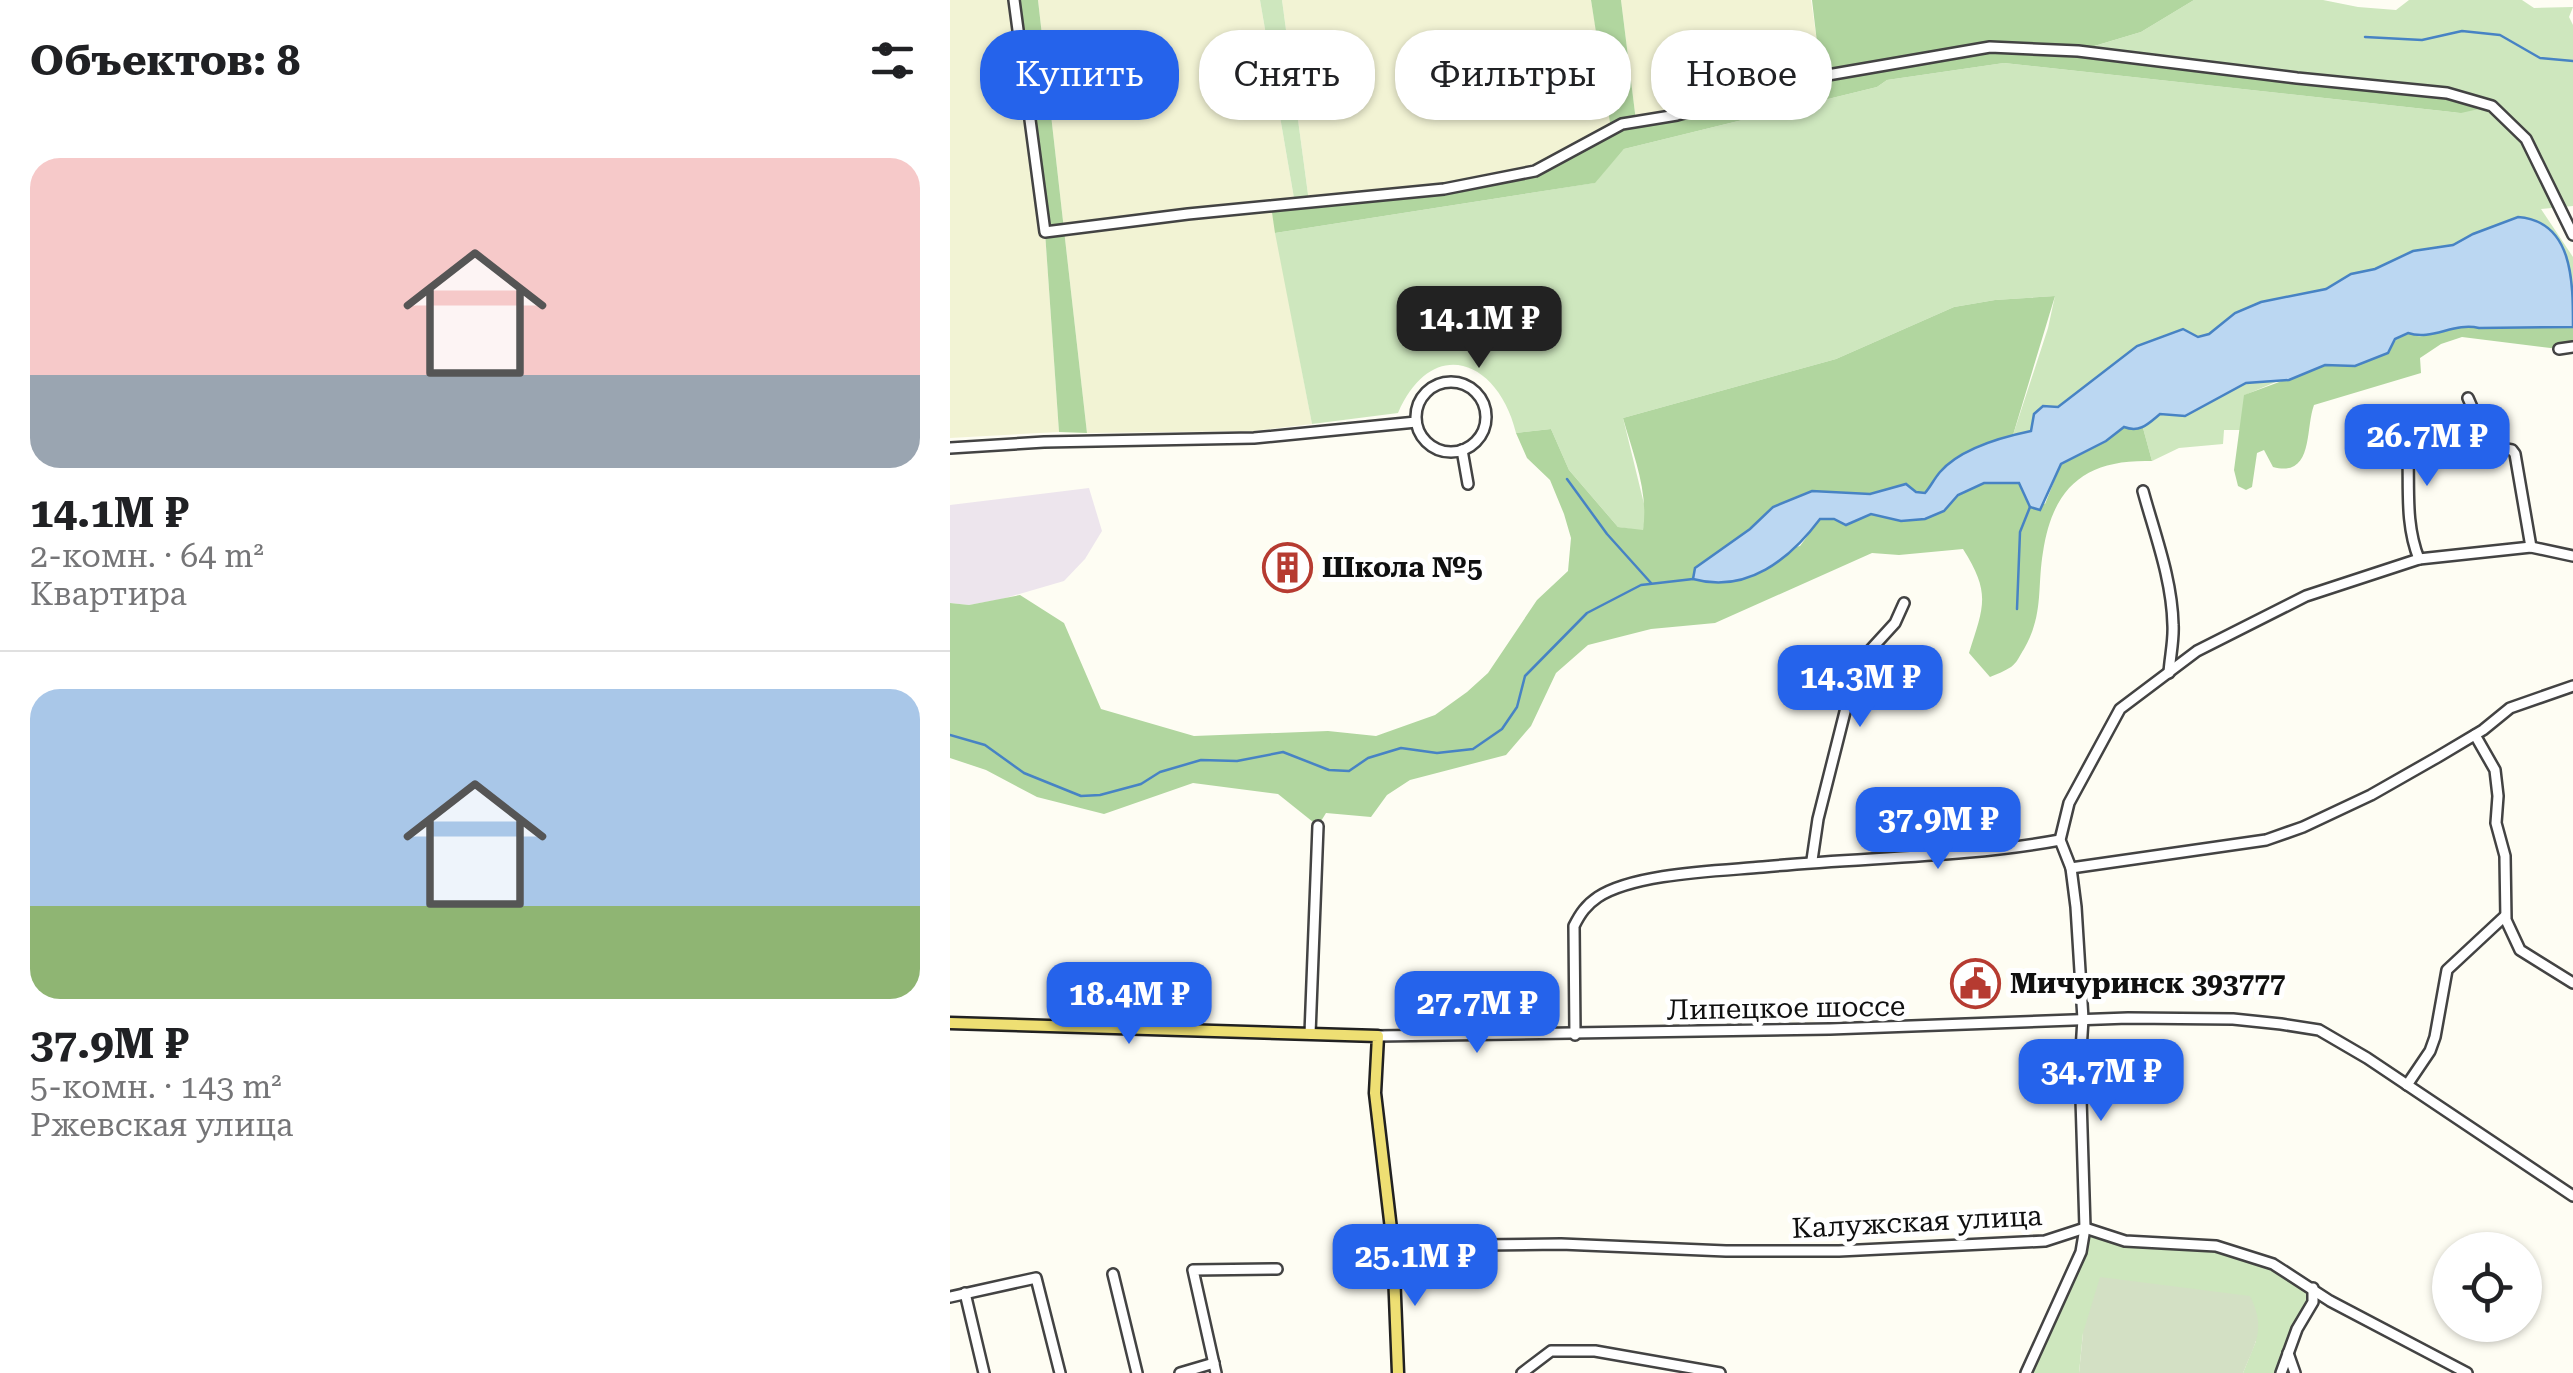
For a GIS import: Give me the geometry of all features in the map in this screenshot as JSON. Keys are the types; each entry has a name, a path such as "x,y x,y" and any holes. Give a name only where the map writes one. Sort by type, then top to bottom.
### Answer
{"main road":[{"name":"Липецкое шоссе","path":"950,1023 1378,1036"},
{"path":"1378,1036 1375,1094 1393,1246 1398,1373"}],"street":[{"path":"1014,0 1045,232 1462,186 1535,171 1622,124 1677,114 1822,76 1990,47 2078,51 2448,93 2492,106 2526,139 2573,235"},
{"path":"2560,349 2573,348"},
{"path":"1449,382 1468,387 1481,400 1485,420 1478,438 1462,450 1450,452 1432,446 1416,422 1419,402 1431,388 1449,382"},
{"path":"2468,398 2488,446 2515,454 2531,547"},
{"path":"950,448 1254,438 1416,422"},
{"path":"2406,428 2408,518 2419,559"},
{"path":"1462,450 1468,484"},
{"path":"2143,491 2169,588 2174,627 2169,673"},
{"path":"2026,1373 2081,1252 2086,1228 2080,1066 2083,1018 2071,868 2060,840 2069,802 2120,709 2198,651 2306,596 2419,559 2531,547 2573,556"},
{"path":"1812,860 1818,819 1851,688 1863,658 1895,624 1904,603"},
{"path":"2071,868 2266,840 2304,828 2371,795 2475,735 2510,708 2573,686"},
{"path":"2475,735 2495,770 2496,823 2505,856 2506,916 2520,950 2573,983"},
{"path":"1310,1034 1318,826"},
{"path":"1575,1035 1574,926 1581,912 1600,896 1706,870 2005,850 2060,840"},
{"path":"2406,1084 2436,1037 2447,970 2506,916"},
{"name":"Липецкое шоссе","path":"1378,1036 1993,1025 2083,1018 2233,1018 2319,1030 2573,1196"},
{"path":"2086,1228 2126,1241 2216,1246 2273,1264 2330,1301 2467,1373"},
{"name":"Калужская улица","path":"1393,1246 1560,1244 1726,1252 1839,1251 2045,1241 2086,1228"},
{"path":"1180,1373 1215,1368 1194,1270 1277,1269"},
{"path":"1113,1274 1137,1373"},
{"path":"950,1297 1036,1278 1060,1373"},
{"path":"2281,1373 2296,1329 2313,1302 2313,1288"},
{"path":"965,1294 984,1373"},
{"path":"1522,1373 1550,1352 1595,1351 1720,1373"},
{"path":"2288,1353 2295,1373"}],"shaded area":[{"path":"1089,488 1102,531 1085,559 1064,581 1002,599 969,605 950,603 950,505"}],"green space":[{"path":"950,0 1014,0 1018,30 980,30 980,120 1030,120 1045,232 1059,432 950,438"},
{"path":"1014,0 1038,0 1041,30 1018,30"},
{"path":"1038,0 1260,0 1265,30 1199,30 1199,120 1281,120 1295,204 1271,207 1312,424 1253,431 1087,433 1052,120 1179,120 1179,30 1041,30"},
{"path":"1260,0 1282,0 1286,30 1265,30"},
{"path":"1282,0 1591,0 1596,30 1395,30 1395,120 1611,120 1612,129 1535,171 1444,189 1309,202 1298,120 1375,120 1375,30 1286,30"},
{"path":"1591,0 1621,0 1625,30 1596,30"},
{"path":"1621,0 1811,0 1815,30 1651,30 1651,117 1636,121 1631,30 1625,30"},
{"path":"1812,0 2194,0 2141,32 2081,50 2447,93 2492,106 2461,113 2004,63 1887,80 1877,87 1832,98 1832,30 1816,30"},
{"path":"2194,0 2323,0 2396,10 2409,0 2522,0 2534,8 2573,7 2569,17 2573,25 2573,206 2541,209 2573,257 2573,327 2494,326 2278,381 2245,395 2241,430 2224,430 2223,444 2179,448 2152,461 2143,428 2013,435 2055,296 1954,307 1836,359 1623,418 1646,512 1643,531 1618,527 1569,470 1551,429 1516,433 1495,388 1480,374 1463,366 1446,366 1428,373 1412,388 1398,413 1312,424 1275,233 1594,183 1624,149 1742,120 1832,120 1832,98 1877,87 1887,80 2004,63 2461,113 2078,51 2141,32"},
{"path":"1631,81 1636,121 1651,117 1742,120 1624,149 1595,183 1275,233 1271,206 1444,189 1535,171 1611,129 1610,120 1631,120"},
{"path":"1030,120 1052,120 1087,433 1059,432 1045,232"},
{"path":"1281,120 1298,120 1309,202 1295,204"},
{"path":"2055,296 2013,435 1960,456 1941,471 1925,493 1906,485 1870,494 1812,491 1773,507 1750,529 1695,568 1800,546 1820,519 1834,519 1846,525 1870,514 1901,521 1944,511 1958,495 1984,483 2019,483 2045,504 2061,464 2106,441 2124,426 2132,430 2143,428 2152,461 2109,465 2076,481 2064,494 2048,529 2030,636 2013,665 1990,677 1969,653 1982,600 1978,577 1963,549 1899,555 1872,553 1715,623 1651,629 1588,645 1556,673 1531,726 1506,755 1410,780 1387,795 1371,817 1326,813 1318,826 1278,794 1193,783 1104,814 1037,797 986,770 950,758 950,603 969,605 1020,595 1064,623 1101,709 1194,736 1328,731 1376,736 1435,715 1488,673 1537,600 1568,571 1571,538 1564,514 1550,480 1527,458 1516,433 1551,429 1569,470 1618,527 1643,530 1642,487 1623,418 1836,359 1954,307"},
{"path":"2465,325 2573,327 2573,347 2559,349 2462,337 2441,344 2420,358 2421,373 2314,405 2302,459 2286,468 2273,467 2264,450 2257,453 2252,487 2246,490 2238,486 2234,470 2244,395 2325,365 2355,366 2408,333 2420,337"},
{"path":"2085,1228 2126,1241 2216,1246 2273,1264 2313,1288 2313,1302 2281,1373 2243,1373 2256,1341 2083,1333 2079,1373 2026,1373 2081,1252"},
{"path":"2100,1277 2250,1296 2258,1326 2243,1373 2079,1373 2083,1333"}],"water":[{"path":"2518,217 2550,229 2560,241 2570,273 2573,327 2461,327 2426,335 2408,333 2395,339 2388,353 2355,366 2325,365 2289,380 2246,383 2185,416 2160,414 2139,428 2124,427 2061,464 2040,510 2030,507 2019,483 1984,483 1958,495 1944,511 1925,519 1901,521 1871,514 1846,525 1834,519 1820,519 1795,547 1766,570 1731,582 1693,579 1695,568 1750,529 1773,507 1812,491 1870,494 1906,484 1925,493 1948,464 1995,441 2031,431 2034,414 2043,406 2058,407 2137,346 2183,329 2198,337 2209,334 2235,313 2261,302 2326,289 2351,274 2375,269 2413,251 2453,245"}],"waterway":[{"path":"2365,37 2422,40 2462,31 2500,35 2540,58 2573,61"},
{"path":"1567,479 1607,534 1651,583"},
{"path":"2017,609 2020,532 2030,507"},
{"path":"950,735 985,745 1024,773 1081,796 1141,784 1160,772 1201,760 1237,761 1283,752 1329,770 1349,771 1368,758 1401,748 1437,753 1473,749 1502,729 1517,707 1525,676 1587,613 1641,585 1693,579"}],"place":[{"name":"Школа №5","path":"1287,567"},
{"name":"Мичуринск 393777","path":"1975,983"}]}
